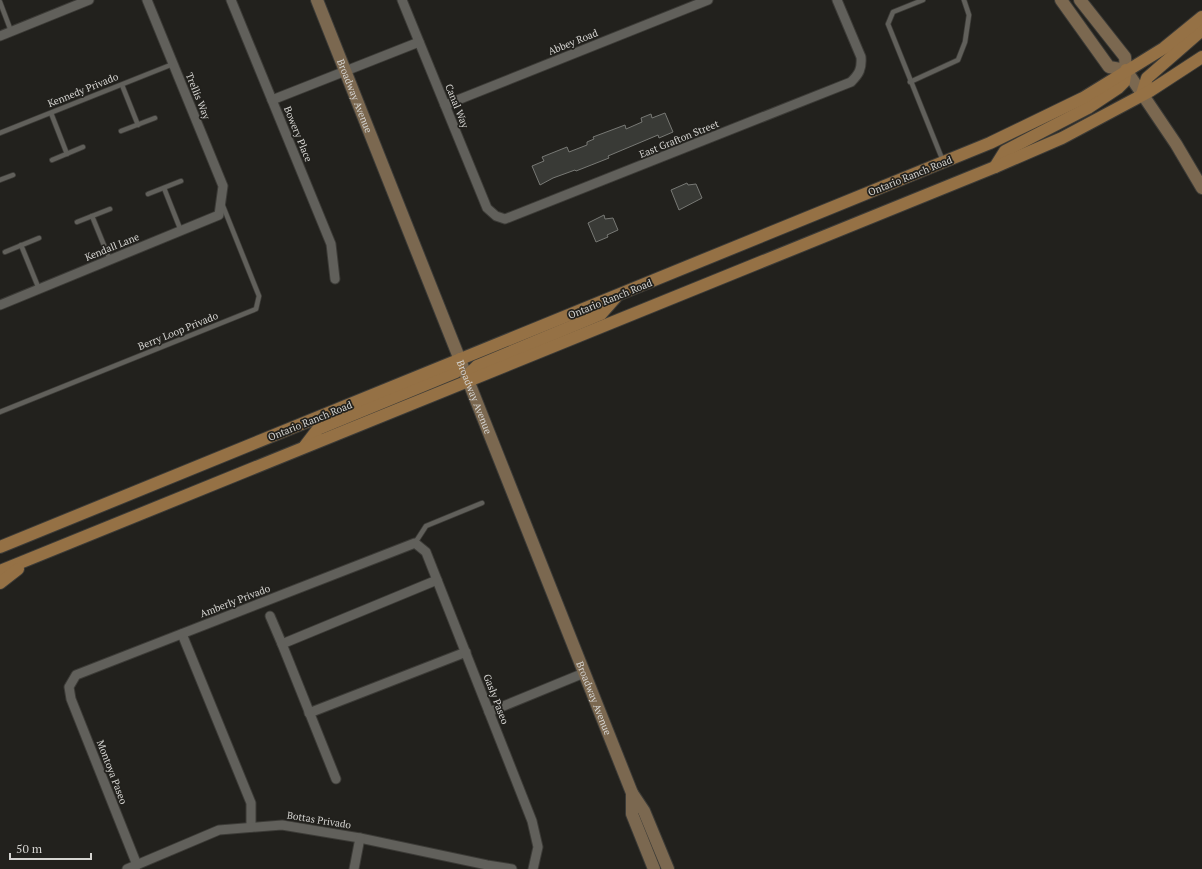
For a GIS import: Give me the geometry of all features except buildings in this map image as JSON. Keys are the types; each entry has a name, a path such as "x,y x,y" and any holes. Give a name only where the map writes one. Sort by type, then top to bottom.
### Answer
{"main road":[{"name":"Ontario Ranch Road","path":"0,547 990,143 1083,98 1126,70 1164,48 1202,17"},
{"path":"1142,94 1147,78 1202,30"},
{"path":"0,572 35,556 995,167 1062,138 1185,70 1202,57"},
{"path":"995,167 1005,151 1088,108 1118,88 1124,82 1126,70"},
{"path":"469,380 470,373 478,366 601,314 617,296"},
{"path":"304,447 318,429 456,372 460,360"},
{"path":"0,583 35,556"}],"street":[{"path":"0,36 89,0"},
{"name":"Trellis Way","path":"146,0 223,186 221,202"},
{"name":"Bowery Place","path":"231,0 331,244 335,278"},
{"name":"Broadway Avenue","path":"317,0 632,793 644,811 668,869"},
{"name":"Canal Way","path":"402,0 487,208 496,216"},
{"name":"Abbey Road","path":"445,105 708,0"},
{"name":"East Grafton Street","path":"496,216 505,219 516,216 851,82 858,75 862,66 861,57 837,0"},
{"path":"1061,0 1110,67 1126,70"},
{"path":"1080,0 1125,57 1126,70 1176,144 1202,188"},
{"path":"272,100 419,42"},
{"name":"Kendall Lane","path":"0,305 220,215 221,202"},
{"name":"Gasly Paseo","path":"416,542 426,552 532,821 538,847 533,869"},
{"name":"Amberly Privado","path":"69,687 76,675 416,542"},
{"path":"282,644 437,580"},
{"path":"270,616 336,779"},
{"path":"182,634 251,803 251,827"},
{"path":"309,714 466,652"},
{"path":"489,712 584,674"},
{"name":"Montoya Paseo","path":"69,687 71,699 136,865"},
{"name":"Broadway Avenue","path":"632,793 632,814 654,869"},
{"path":"632,814 639,851 646,869"},
{"name":"Bottas Privado","path":"127,869 218,830 282,825 360,838 512,869"},
{"path":"354,869 360,838"}],"lane":[{"path":"923,0 893,12 888,24 943,162"},
{"path":"910,82 958,60 965,42 969,15 964,0"},
{"path":"0,2 11,31"},
{"name":"Kennedy Privado","path":"0,133 173,64"},
{"path":"122,85 138,124"},
{"path":"51,113 67,154"},
{"path":"122,131 155,118"},
{"path":"52,160 84,147"},
{"path":"0,180 13,175"},
{"path":"148,194 181,181"},
{"path":"164,188 181,231"},
{"name":"Berry Loop Privado","path":"0,412 256,309 259,296 221,202"},
{"path":"77,222 110,209"},
{"path":"92,216 110,260"},
{"path":"5,252 39,238"},
{"path":"21,245 39,289"},
{"path":"416,542 426,526 482,503"}]}
